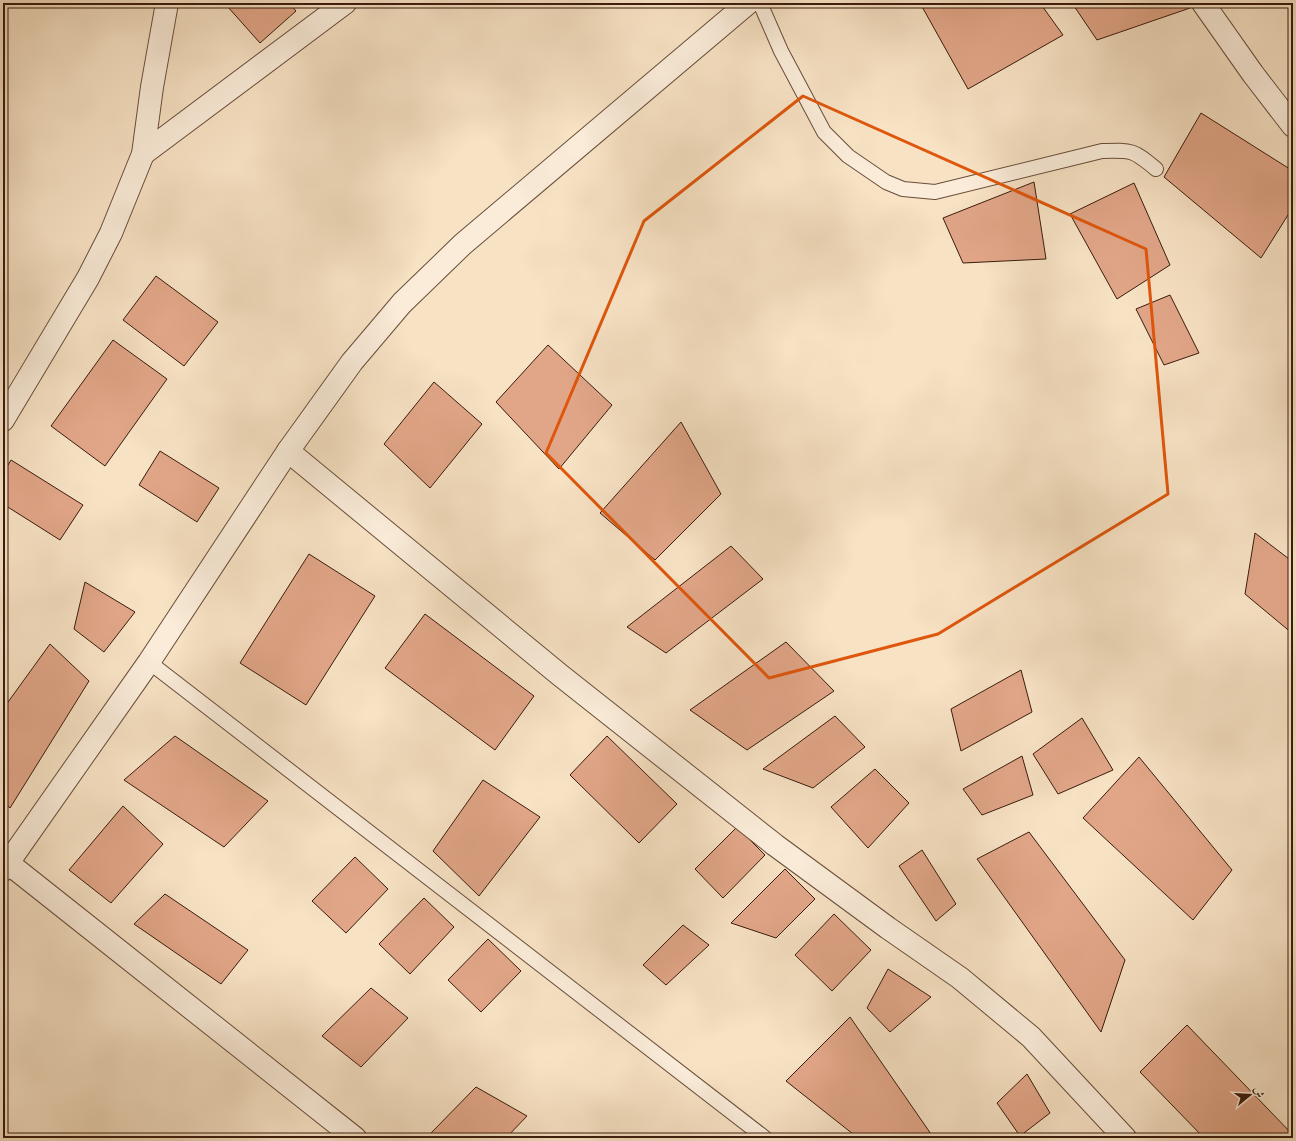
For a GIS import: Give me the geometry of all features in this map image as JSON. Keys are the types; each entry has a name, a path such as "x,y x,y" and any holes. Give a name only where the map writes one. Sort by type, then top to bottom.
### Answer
{"street":[{"path":"3,420 88,278 111,233 143,154 152,87 167,3"},
{"path":"143,154 345,3"},
{"path":"355,1138 5,866 148,662 288,451 352,362 407,298 463,244 748,3"},
{"path":"1203,3 1253,74 1293,126"},
{"path":"288,451 560,675 763,836 888,928 960,978 1031,1037 1126,1138"}],"lane":[{"path":"760,3 781,51 824,132 848,156 886,182 903,189 935,192 1102,151 1124,150 1136,152 1156,169"},
{"path":"148,662 765,1138"}],"highlighted area":[{"path":"803,96 1146,249 1168,494 938,634 769,678 546,453 644,221"}],"building":[{"path":"231,3 289,3 296,11 260,43 227,6"},
{"path":"920,3 1040,3 1063,35 968,89"},
{"path":"1072,3 1186,3 1190,8 1097,40"},
{"path":"1201,113 1293,171 1293,207 1261,258 1164,177"},
{"path":"1034,182 1046,259 963,263 943,218"},
{"path":"1134,183 1170,265 1117,299 1070,214"},
{"path":"156,276 218,322 184,366 123,320"},
{"path":"1170,295 1199,353 1164,365 1136,309"},
{"path":"113,340 167,379 105,466 51,426"},
{"path":"548,345 612,405 559,469 496,402"},
{"path":"434,382 482,424 430,488 384,444"},
{"path":"681,422 721,494 655,560 600,513"},
{"path":"160,451 219,488 197,522 139,485"},
{"path":"11,460 83,505 60,540 3,504 3,473"},
{"path":"1255,533 1293,562 1293,634 1245,594"},
{"path":"731,546 763,579 666,653 627,627"},
{"path":"309,554 375,596 306,705 240,663"},
{"path":"85,582 135,612 104,652 74,629"},
{"path":"425,614 534,696 495,750 385,668"},
{"path":"786,642 834,691 747,750 690,710"},
{"path":"50,644 89,681 10,808 3,801 3,709"},
{"path":"1021,670 1032,712 961,751 951,709"},
{"path":"835,716 865,747 813,788 763,769"},
{"path":"1082,718 1113,770 1058,794 1033,754"},
{"path":"175,736 268,801 224,847 124,780"},
{"path":"607,736 677,804 639,843 570,775"},
{"path":"1022,756 1033,795 982,815 963,789"},
{"path":"1139,757 1232,870 1193,920 1083,818"},
{"path":"875,769 909,803 868,848 831,807"},
{"path":"483,780 540,817 479,896 433,851"},
{"path":"123,806 163,844 111,903 69,870"},
{"path":"737,827 765,855 723,898 695,869"},
{"path":"1029,832 1125,960 1101,1032 977,859"},
{"path":"922,850 956,904 936,921 899,866"},
{"path":"355,857 388,889 346,933 312,901"},
{"path":"785,869 815,899 776,938 731,923"},
{"path":"165,894 248,950 221,984 134,924"},
{"path":"424,898 454,927 410,974 379,944"},
{"path":"834,914 871,950 832,991 795,955"},
{"path":"683,925 709,945 666,985 643,965"},
{"path":"488,939 521,971 481,1012 448,980"},
{"path":"888,969 931,997 890,1032 867,1008"},
{"path":"371,988 408,1018 361,1067 322,1036"},
{"path":"850,1017 931,1134 928,1138 858,1138 786,1081"},
{"path":"1187,1025 1293,1135 1293,1138 1204,1138 1140,1072"},
{"path":"1027,1074 1050,1113 1020,1136 997,1103"},
{"path":"476,1087 527,1116 506,1138 439,1138 431,1133"}]}
